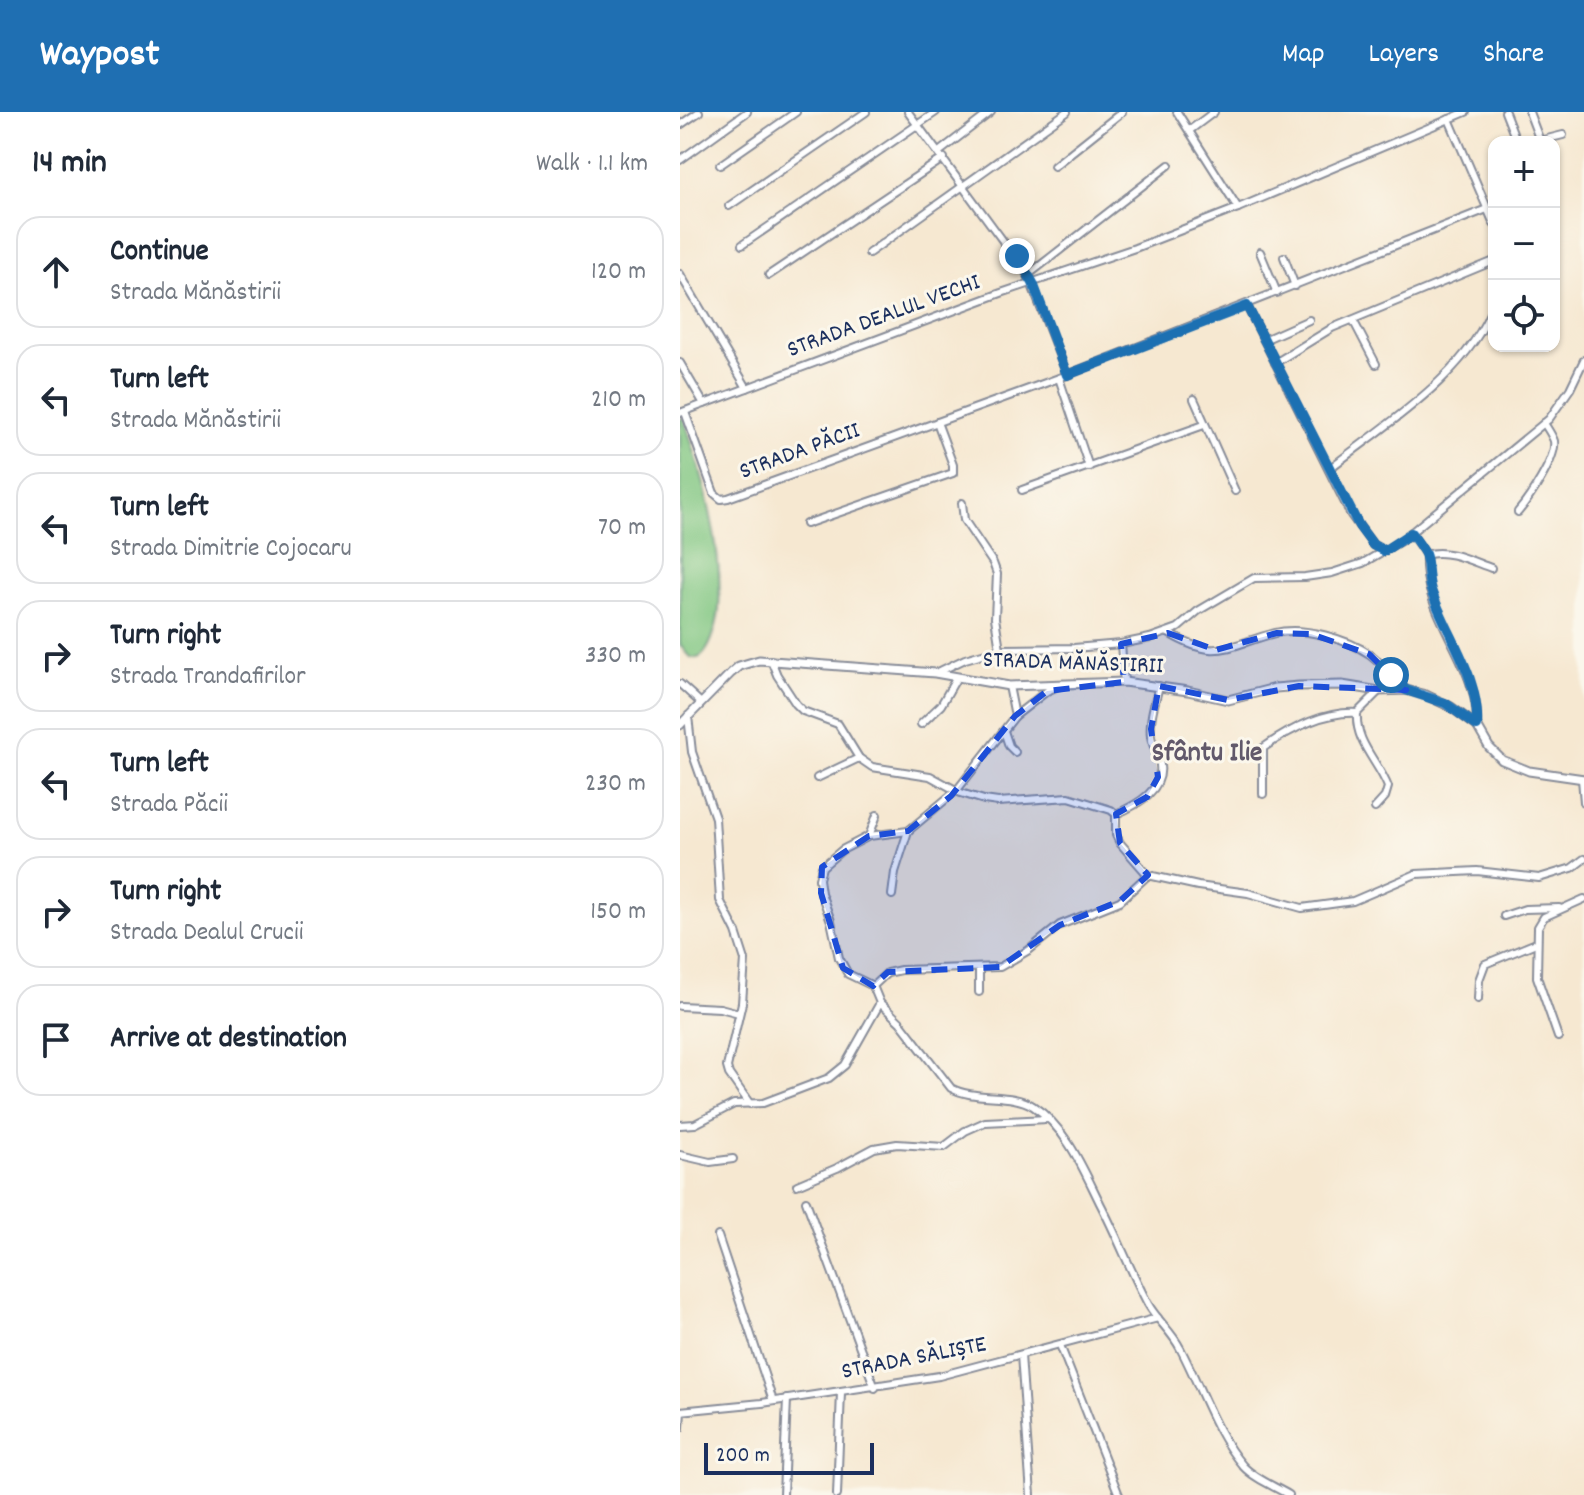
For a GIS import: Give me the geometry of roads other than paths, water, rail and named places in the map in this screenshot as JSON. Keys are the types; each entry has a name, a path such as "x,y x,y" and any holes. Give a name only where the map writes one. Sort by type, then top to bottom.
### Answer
{"street":[{"path":"680,125 699,112"},
{"path":"680,160 747,112"},
{"path":"720,165 796,112"},
{"path":"729,206 866,112"},
{"path":"908,112 1033,283 1089,467"},
{"path":"742,245 936,112"},
{"path":"939,152 991,112"},
{"path":"869,253 1067,112"},
{"path":"1054,166 1122,112"},
{"path":"1177,112 1238,208"},
{"path":"1190,130 1214,112"},
{"path":"1438,112 1446,121 1487,209"},
{"name":"STRADA DEALUL VECHI","path":"682,412 1238,208 1466,112"},
{"path":"1505,112 1514,136"},
{"path":"1529,112 1536,136"},
{"path":"769,275 944,158"},
{"path":"1028,275 1169,165"},
{"name":"STRADA PĂCII","path":"682,412 714,493 721,499 1063,376 1487,209"},
{"path":"1260,252 1277,293"},
{"path":"1284,257 1295,286"},
{"path":"1275,363 1318,336 1488,264"},
{"path":"680,274 747,388"},
{"path":"1247,306 1351,515 1373,545 1384,551"},
{"path":"1329,469 1458,362 1480,333 1488,316"},
{"path":"1264,340 1309,320"},
{"path":"1353,320 1376,364"},
{"path":"935,673 965,659 1000,649 1121,644 1168,633 1254,578 1332,573 1375,557 1411,533 1544,423 1560,406 1584,360"},
{"path":"680,363 704,404"},
{"path":"1194,399 1235,491"},
{"path":"806,524 953,473 937,422"},
{"path":"1518,512 1528,501 1553,449 1554,442 1544,423"},
{"path":"1022,490 1204,425"},
{"path":"962,503 964,520 997,574 995,618 1000,649"},
{"path":"1411,533 1426,555 1445,553 1491,568"},
{"path":"1373,545 1375,557"},
{"name":"STRADA MĂNĂSTIRII","path":"1426,555 1430,588 1446,629 1467,669 1475,696 1477,726"},
{"path":"1168,633 1204,650 1233,648 1277,633 1292,632 1331,639 1369,654 1406,690"},
{"path":"1121,644 1124,682"},
{"name":"STRADA MĂNĂSTIRII","path":"680,725 739,666 759,660 935,673 1009,686 1124,682 1228,700 1275,688 1342,685 1379,691 1406,690 1445,703 1477,726 1489,747 1502,760 1529,771 1583,779"},
{"path":"771,660 796,704 803,711 838,724 859,758 880,770 930,776 970,797 998,802 1049,796 1069,797 1116,814"},
{"path":"921,724 941,705 957,677"},
{"path":"680,684 701,703"},
{"path":"892,895 895,872 908,831 957,790 1015,716 1047,691 1061,685"},
{"path":"1009,686 1015,716"},
{"path":"1116,814 1147,797 1158,777 1159,760 1153,747 1151,729 1159,686"},
{"path":"1375,808 1385,797 1388,787 1363,745 1356,725 1357,713 1379,691"},
{"path":"1263,794 1263,748 1304,724 1344,712 1357,713"},
{"path":"688,716 692,752 715,818 720,900 736,932 745,960 739,1013 727,1067 750,1104"},
{"path":"1004,731 1009,746 1015,752"},
{"path":"817,778 859,758"},
{"path":"1583,779 1584,802"},
{"path":"1116,814 1116,835 1120,843 1148,875 1248,893 1290,906 1310,907 1353,901 1416,874 1465,871 1539,878 1572,868 1584,859"},
{"path":"869,836 877,815"},
{"path":"908,831 869,836 822,867 819,879 843,968 855,979 873,986 880,1003 900,1022 951,1088 963,1093 1028,1103 1048,1119 1066,1140 1150,1307 1169,1329 1181,1350 1208,1410 1243,1465 1252,1474 1289,1495"},
{"path":"873,986 887,973 911,969 979,969 1010,962 1060,925 1120,901 1148,875"},
{"path":"1558,1037 1537,977 1536,943 1540,922 1584,899"},
{"path":"1504,916 1525,909 1563,909"},
{"path":"1478,999 1479,980 1485,964 1536,943"},
{"path":"979,969 979,992"},
{"path":"680,1125 695,1124 734,1104 776,1099 829,1078 845,1065 880,1003"},
{"path":"680,1006 720,1008 739,1013"},
{"path":"797,1185 874,1148 897,1144 944,1147 965,1131 985,1122 1048,1119"},
{"path":"680,1155 710,1162 733,1159"},
{"path":"806,1201 875,1388"},
{"path":"718,1236 773,1401"},
{"name":"STRADA SĂLIȘTE","path":"680,1428 681,1411 875,1388 966,1371 1158,1318"},
{"path":"1060,1345 1119,1495"},
{"path":"1021,1355 1031,1495"},
{"path":"837,1495 841,1392"},
{"path":"783,1495 787,1399"}],"district":[{"name":"Sfântu Ilie","path":"1207,755"}]}
